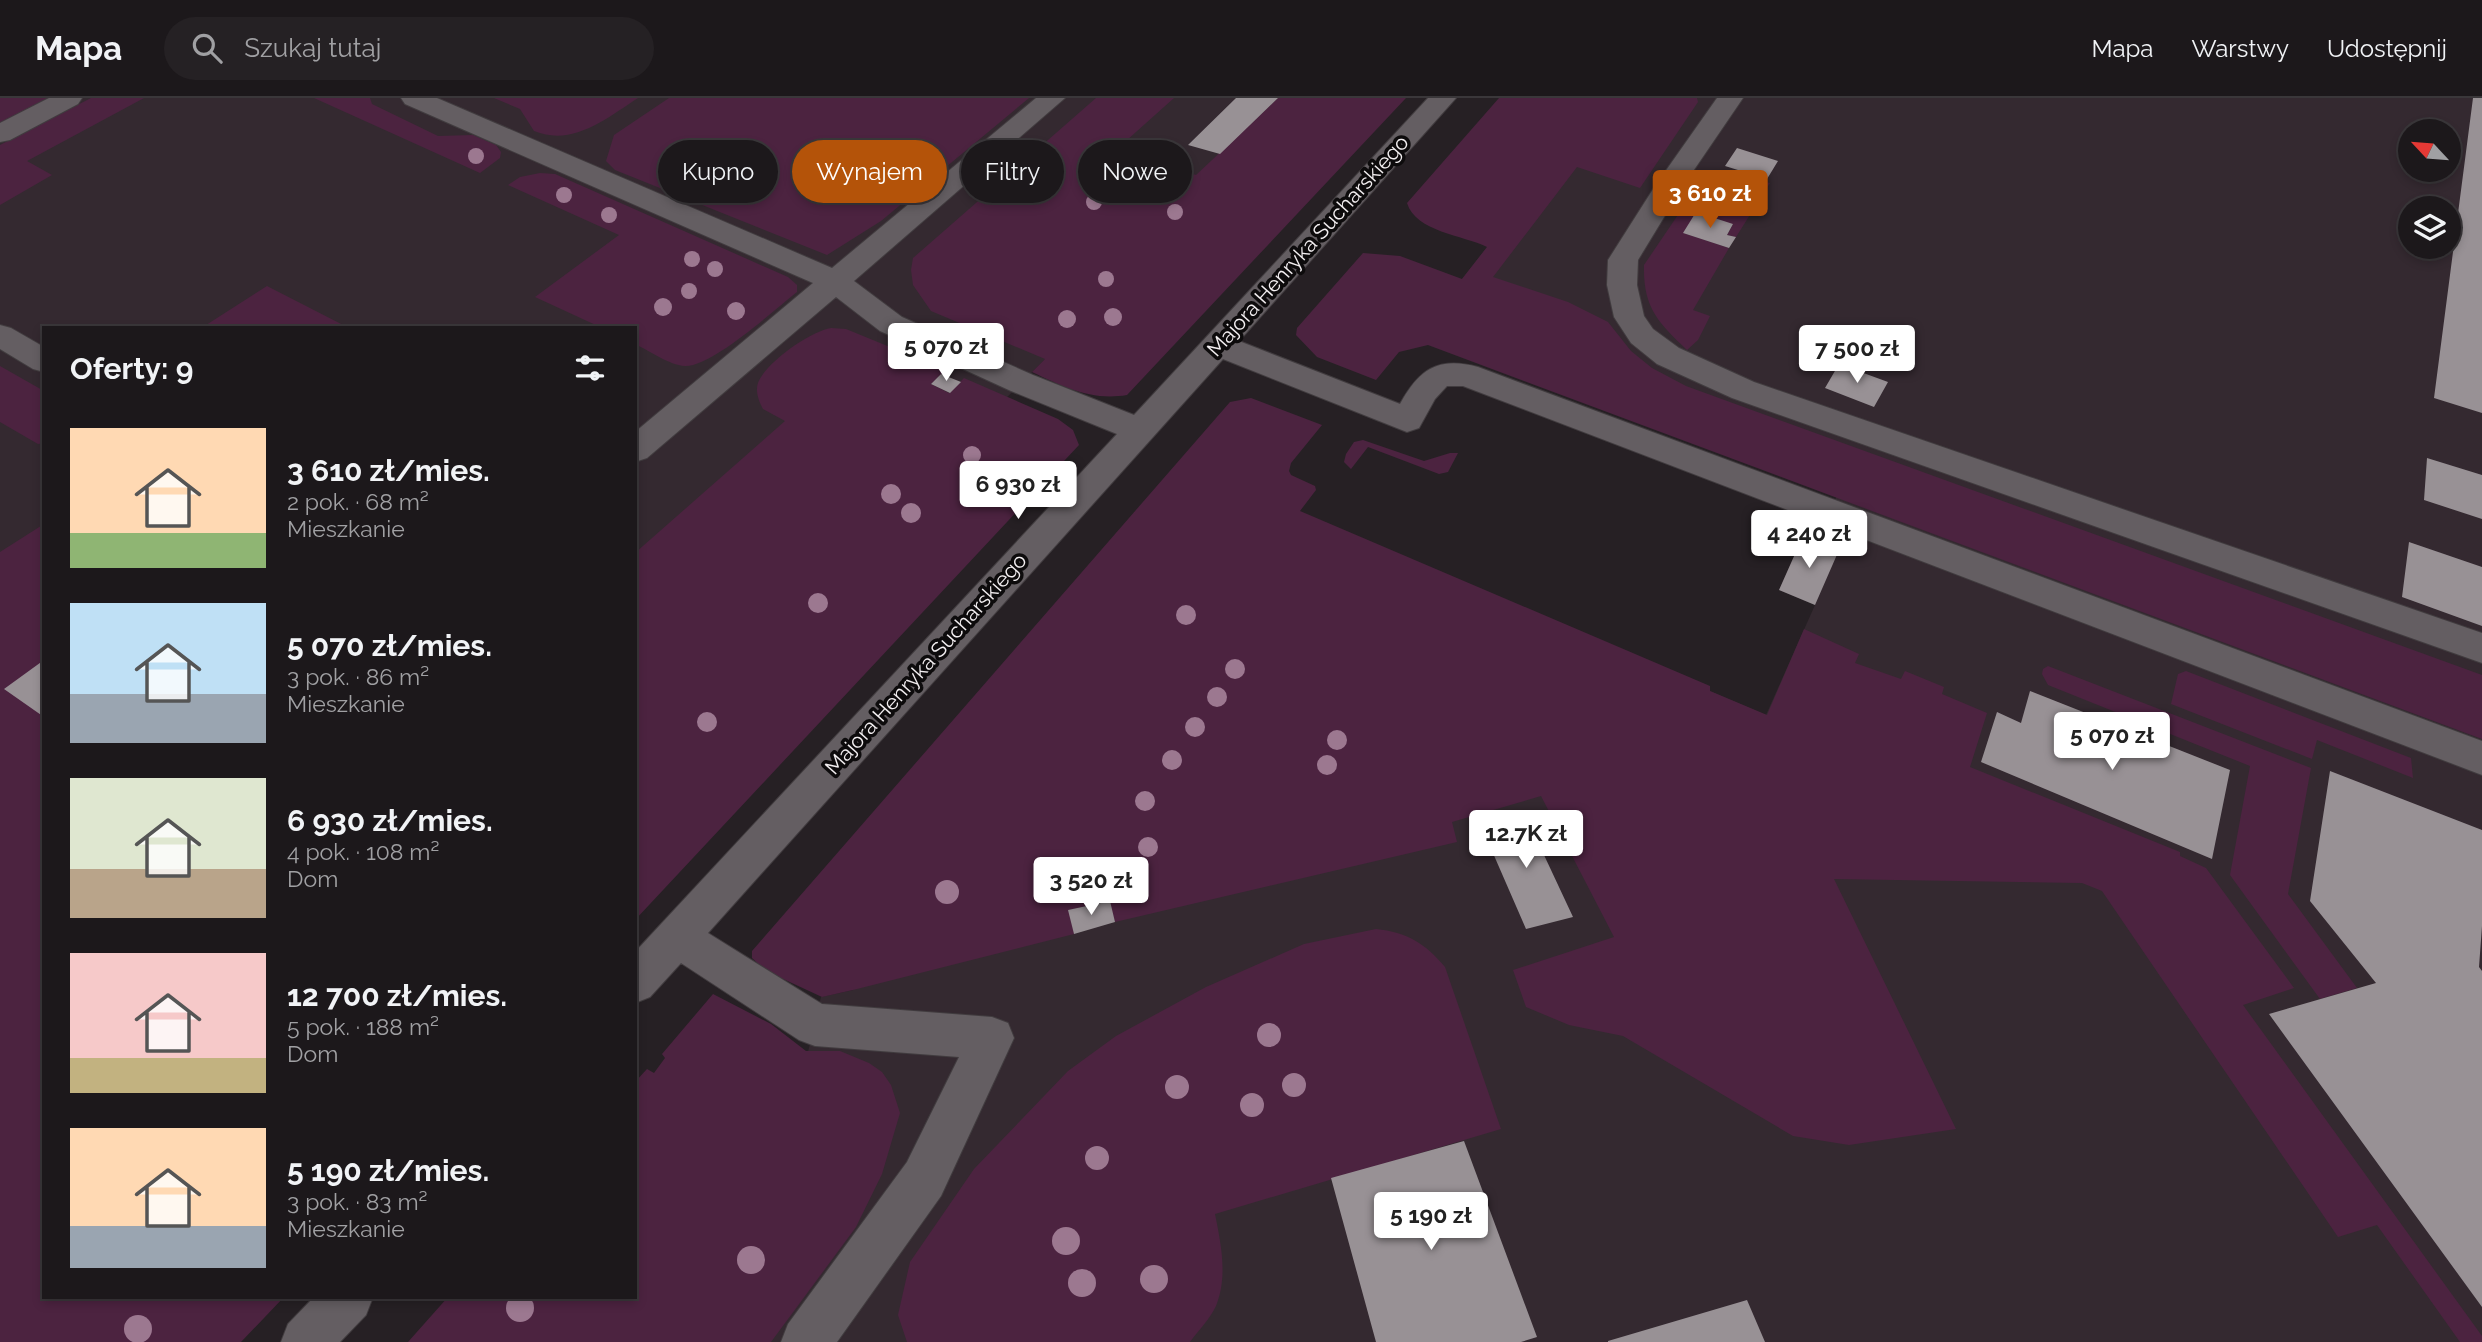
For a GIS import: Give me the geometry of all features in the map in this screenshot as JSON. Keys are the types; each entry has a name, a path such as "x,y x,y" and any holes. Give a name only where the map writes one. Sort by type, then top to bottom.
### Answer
{"street":[{"path":"0,134 69,98"},
{"path":"414,98 835,281 891,324 1022,383 1140,430"},
{"path":"637,448 1052,98"},
{"name":"Majora Henryka Sucharskiego","path":"637,981 1443,98"},
{"path":"1730,98 1669,186 1623,260 1622,285 1629,317 1642,336 1668,356 1743,390 2482,648"},
{"path":"0,335 42,360"},
{"path":"1217,345 1407,420 1434,378 1451,372 1467,375 2482,758"},
{"path":"677,937 815,1025 992,1038 924,1179 806,1342"},
{"path":"306,1342 346,1299"}],"shaded area":[{"path":"0,98 1307,98 637,766 637,326 42,326 42,817 0,780"},
{"path":"0,98 48,98 0,123"},
{"path":"91,98 144,98 27,161 52,175 0,205 0,145"},
{"path":"314,98 370,98 372,104 438,136 473,135 496,145 501,152 500,158 480,173"},
{"path":"494,98 638,98 589,128 576,133 548,135 534,131 520,109"},
{"path":"669,98 1029,98 978,140 961,140 961,155 947,166 947,140 792,140 792,203 903,203 881,221 827,255 697,203 778,203 778,140 658,140 658,187 615,170 606,161 614,135"},
{"path":"1096,98 1174,98 1127,140 1078,140 1078,203 1192,203 1192,174 1196,175 1278,98 1406,98 1127,395 1090,394 1032,372 1045,359 931,311 913,285 913,258 976,203 1064,203 1064,140 1048,140"},
{"path":"1499,98 1697,98 1698,102 1640,188 1577,167 1493,277 1568,302 1608,322 1631,351 1652,368 1686,386 2482,675 2482,739 1428,345 1399,352 1376,380 1317,357 1296,335 1297,328 1363,253 1400,256 1462,279 1487,247 1430,227 1412,213 1407,203"},
{"path":"1604,98 2482,98 2482,1342 573,1342 632,1299 637,1299 637,1294 808,1052 821,997 853,990 1257,498 1766,715 1815,605 1779,590 1803,536 1817,542 1838,493 1462,279"},
{"path":"1707,172 1732,172 1770,183 1736,237 1727,235 1733,224 1684,233 1729,248 1693,310 1710,316 1698,340 1687,350 1654,313 1646,292 1644,265"},
{"path":"540,173 555,174 788,277 797,285 797,292 711,357 685,366 666,360 637,345 637,326 598,326 535,297 619,235 508,185 520,177"},
{"path":"267,286 345,326 205,326"},
{"path":"846,329 946,370 931,384 949,393 964,378 1058,419 1073,430 1079,445 637,918 637,551 785,421 763,409 758,396 758,383 779,358 822,330"},
{"path":"0,366 42,390 42,443 38,444 0,422"},
{"path":"1251,398 1322,425 1291,463 1291,475 1315,486 1316,490 1300,511 1710,686 1710,691 1767,715 1804,629 1859,654 1855,663 1901,679 1905,671 1944,687 1942,694 1987,713 1970,767 2180,852 2180,856 2206,868 2294,988 2243,1005 2482,1336 2482,1342 2460,1342 2377,1225 2338,1237 2102,891 2082,883 1834,879 1956,1129 1849,1145 1793,1136 1623,1036 1569,1025 1526,1007 1513,970 1614,937 1541,796 1452,822 1457,842 1115,922 1109,901 1069,910 1074,934 822,997 766,971 752,958 752,951 1230,402"},
{"path":"1363,440 1424,461 1458,453 1448,472 1439,474 1368,447 1351,469 1344,462 1346,454 1354,442"},
{"path":"42,525 42,1299 282,1299 241,1342 0,1342 0,552"},
{"path":"2048,666 2311,768 2288,894 2357,988 2320,999 2230,875 2250,766 2048,685 2042,674 2043,669"},
{"path":"2186,671 2411,758 2413,778 2317,740 2312,759 2171,704 2178,674"},
{"path":"1376,929 1415,940 1445,967 1501,1129 1215,1214 1223,1272 1220,1295 1211,1316 1190,1342 907,1342 898,1315 910,1262 974,1169 1068,1071 1116,1036 1206,987 1304,944"},
{"path":"713,994 771,1024 806,1051 840,1051 869,1063 882,1072 891,1085 900,1113 882,1174 856,1227 771,1342 408,1342 446,1299 637,1299 637,1080 647,1069 654,1073 665,1058 662,1054"}],"building":[{"path":"1236,98 1278,98 1220,154 1192,146 1192,141"},
{"path":"2473,98 2482,98 2482,413 2434,398 2452,259 2461,259 2460,196"},
{"path":"1737,148 1778,161 1767,179 1725,166"},
{"path":"1696,212 1733,224 1727,235 1736,237 1729,248 1683,233"},
{"path":"1839,364 1888,382 1874,407 1825,388"},
{"path":"941,374 961,382 950,393 931,384"},
{"path":"2427,458 2482,475 2482,519 2424,500"},
{"path":"1803,536 1839,550 1815,605 1779,590"},
{"path":"2409,542 2482,567 2482,626 2402,597"},
{"path":"42,661 42,716 4,689"},
{"path":"2030,691 2230,770 2212,859 1981,762 1997,712 2021,723"},
{"path":"2330,771 2482,830 2482,926 2479,967 2482,971 2482,1307 2269,1014 2376,983 2310,901"},
{"path":"1523,810 1573,917 1526,929 1479,821"},
{"path":"1110,901 1115,922 1074,934 1068,910"},
{"path":"1464,1141 1537,1337 1521,1342 1376,1342 1331,1178"},
{"path":"1747,1300 1765,1342 1608,1342 1608,1341"}]}
